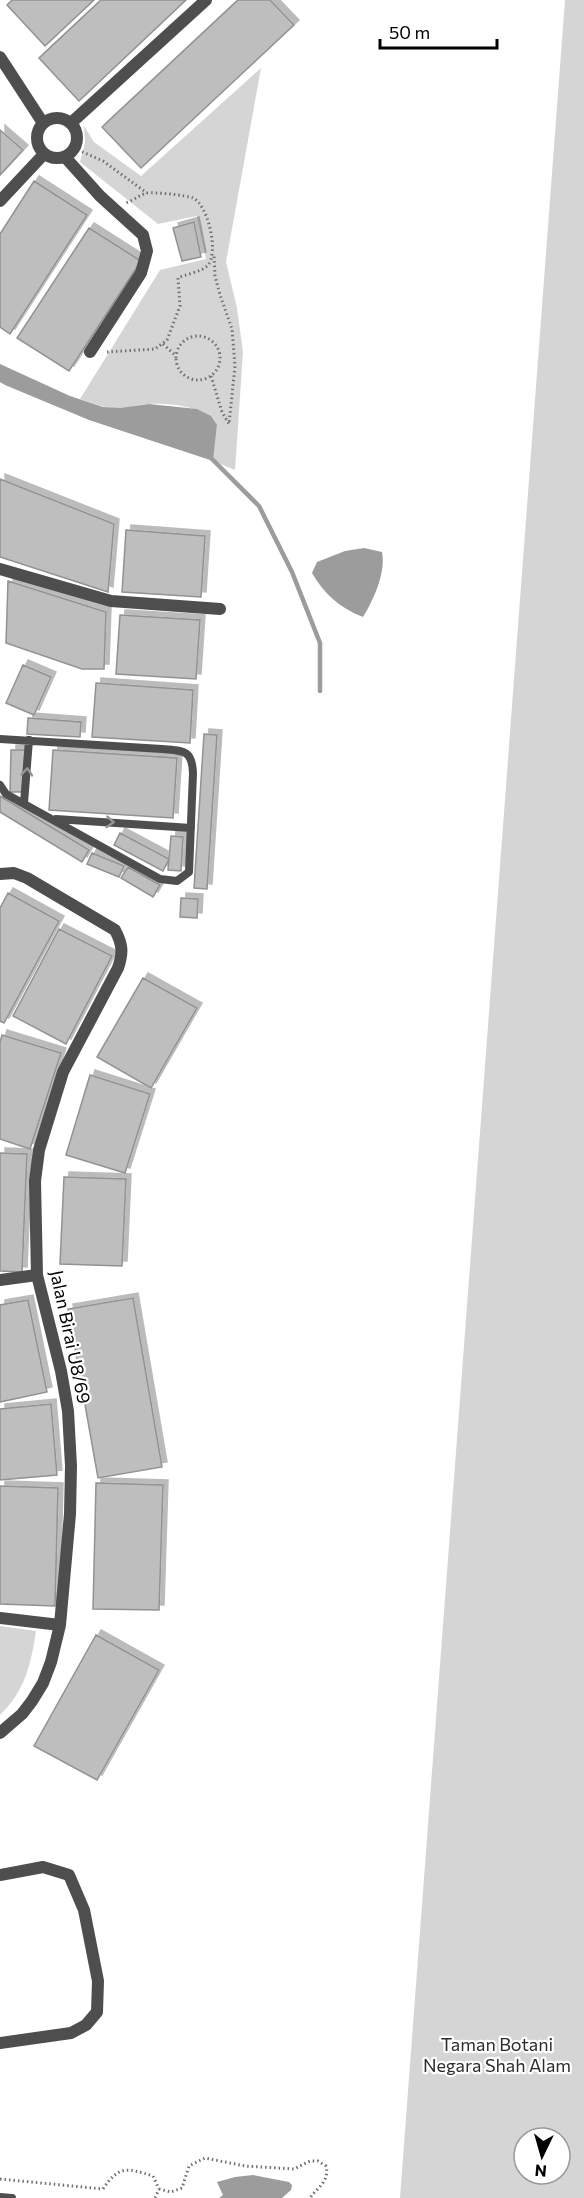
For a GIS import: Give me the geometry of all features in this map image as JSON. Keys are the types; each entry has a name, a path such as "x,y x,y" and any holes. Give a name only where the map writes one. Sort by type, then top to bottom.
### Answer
{"street":[{"path":"71,123 206,0"},
{"path":"0,57 43,123"},
{"path":"55,118 71,123 78,136 70,153 57,159 44,154 38,146 37,136 43,123 55,118"},
{"path":"70,153 111,206 142,235 147,244 146,261 141,273 90,352"},
{"path":"0,201 44,154"},
{"path":"0,569 111,601 220,609"},
{"name":"Jalan Birai U8/69","path":"0,874 14,873 27,878 115,930 122,943 123,955 63,1072 39,1150 35,1181 37,1275 61,1371 68,1411 70,1514 60,1625 51,1662 43,1683 22,1714 0,1733"},
{"path":"0,1280 37,1275"},
{"path":"0,1618 60,1625"},
{"path":"0,1875 43,1867 69,1875 84,1910 98,1981 97,2012 86,2025 71,2033 0,2043"}],"lane":[{"path":"0,739 180,750 188,754 193,760 194,773 189,872 181,880 160,879 6,794 0,785"},
{"path":"24,803 29,740"},
{"path":"51,819 191,828"},
{"path":"0,2197 12,2198"}],"path":[{"path":"70,153 103,161 147,193 192,198 201,203 214,248 215,276 232,329 235,366 229,423 222,412 211,376"},
{"path":"111,206 132,201 147,193"},
{"path":"90,352 156,349 167,340 180,306 178,278 207,267 214,248"},
{"path":"204,337 211,340 218,348 221,357 220,363 211,376 202,381 194,381 186,377 177,366 175,355 178,345 187,339 204,337"},
{"path":"163,343 175,355"},
{"path":"159,2189 171,2192 182,2188 189,2166 205,2158 245,2166 294,2169 310,2161 318,2161 326,2166 328,2173 322,2186 310,2198"},
{"path":"0,2180 103,2189 113,2175 128,2169 153,2176 159,2189 155,2198"}],"green space":[{"name":"Taman Botani Negara Shah Alam","path":"565,0 584,0 584,2198 400,2198"},
{"path":"261,68 226,262 237,308 243,352 235,470 213,461 217,425 196,410 167,404 116,408 100,406 80,399 160,270 206,259 197,216 158,224 80,162 85,143 84,126 94,142 141,176"},
{"path":"0,1626 36,1631 26,1676 9,1706 0,1715"}],"shaded area":[{"path":"0,364 70,396 103,407 120,408 149,404 197,409 211,416 217,425 213,461 89,420 5,385 0,382"},
{"path":"364,548 382,552 383,560 378,585 363,617 333,600 312,573 317,562 345,551"},
{"path":"253,2175 289,2182 292,2185 291,2190 282,2198 219,2198 223,2195 217,2182"}],"building":[{"path":"12,0 94,0 45,46 7,5"},
{"path":"101,0 186,0 79,101 39,58"},
{"path":"238,0 270,0 294,25 141,168 102,127"},
{"path":"0,130 23,150 0,175"},
{"path":"34,181 87,215 10,334 0,327 0,234"},
{"path":"194,222 201,257 182,261 173,228"},
{"path":"89,228 141,261 69,371 17,338"},
{"path":"0,479 114,524 108,592 0,557"},
{"path":"126,530 205,536 201,597 122,592"},
{"path":"8,581 106,612 104,669 82,669 6,643"},
{"path":"120,615 200,620 196,679 116,674"},
{"path":"23,665 51,677 34,715 6,703"},
{"path":"96,683 193,690 190,743 92,737"},
{"path":"28,718 81,722 80,737 27,734"},
{"path":"204,734 217,735 207,889 194,888"},
{"path":"11,750 25,750 23,792 10,792"},
{"path":"53,750 177,758 173,818 49,810"},
{"path":"0,796 89,850 82,862 0,812"},
{"path":"120,833 169,859 163,871 114,845"},
{"path":"171,836 183,837 181,871 168,870"},
{"path":"92,853 124,866 119,877 87,864"},
{"path":"128,867 160,885 153,897 121,878"},
{"path":"8,893 59,921 4,1023 0,1021 0,908"},
{"path":"181,898 198,899 197,918 180,917"},
{"path":"59,929 112,956 66,1044 13,1016"},
{"path":"143,978 197,1008 151,1088 97,1057"},
{"path":"2,1035 61,1053 30,1149 0,1139 0,1042"},
{"path":"90,1075 150,1094 125,1173 66,1155"},
{"path":"0,1153 27,1154 22,1272 0,1271"},
{"path":"64,1177 126,1179 122,1266 60,1264"},
{"path":"133,1298 162,1467 98,1478 68,1309"},
{"path":"28,1300 47,1392 0,1402 0,1305"},
{"path":"51,1404 57,1475 0,1480 0,1409"},
{"path":"96,1483 163,1485 159,1610 93,1609"},
{"path":"0,1486 58,1488 55,1606 0,1604"},
{"path":"96,1635 159,1670 97,1780 34,1746"}],"waterway":[{"path":"210,457 259,506 292,572 320,643 320,691"}]}
